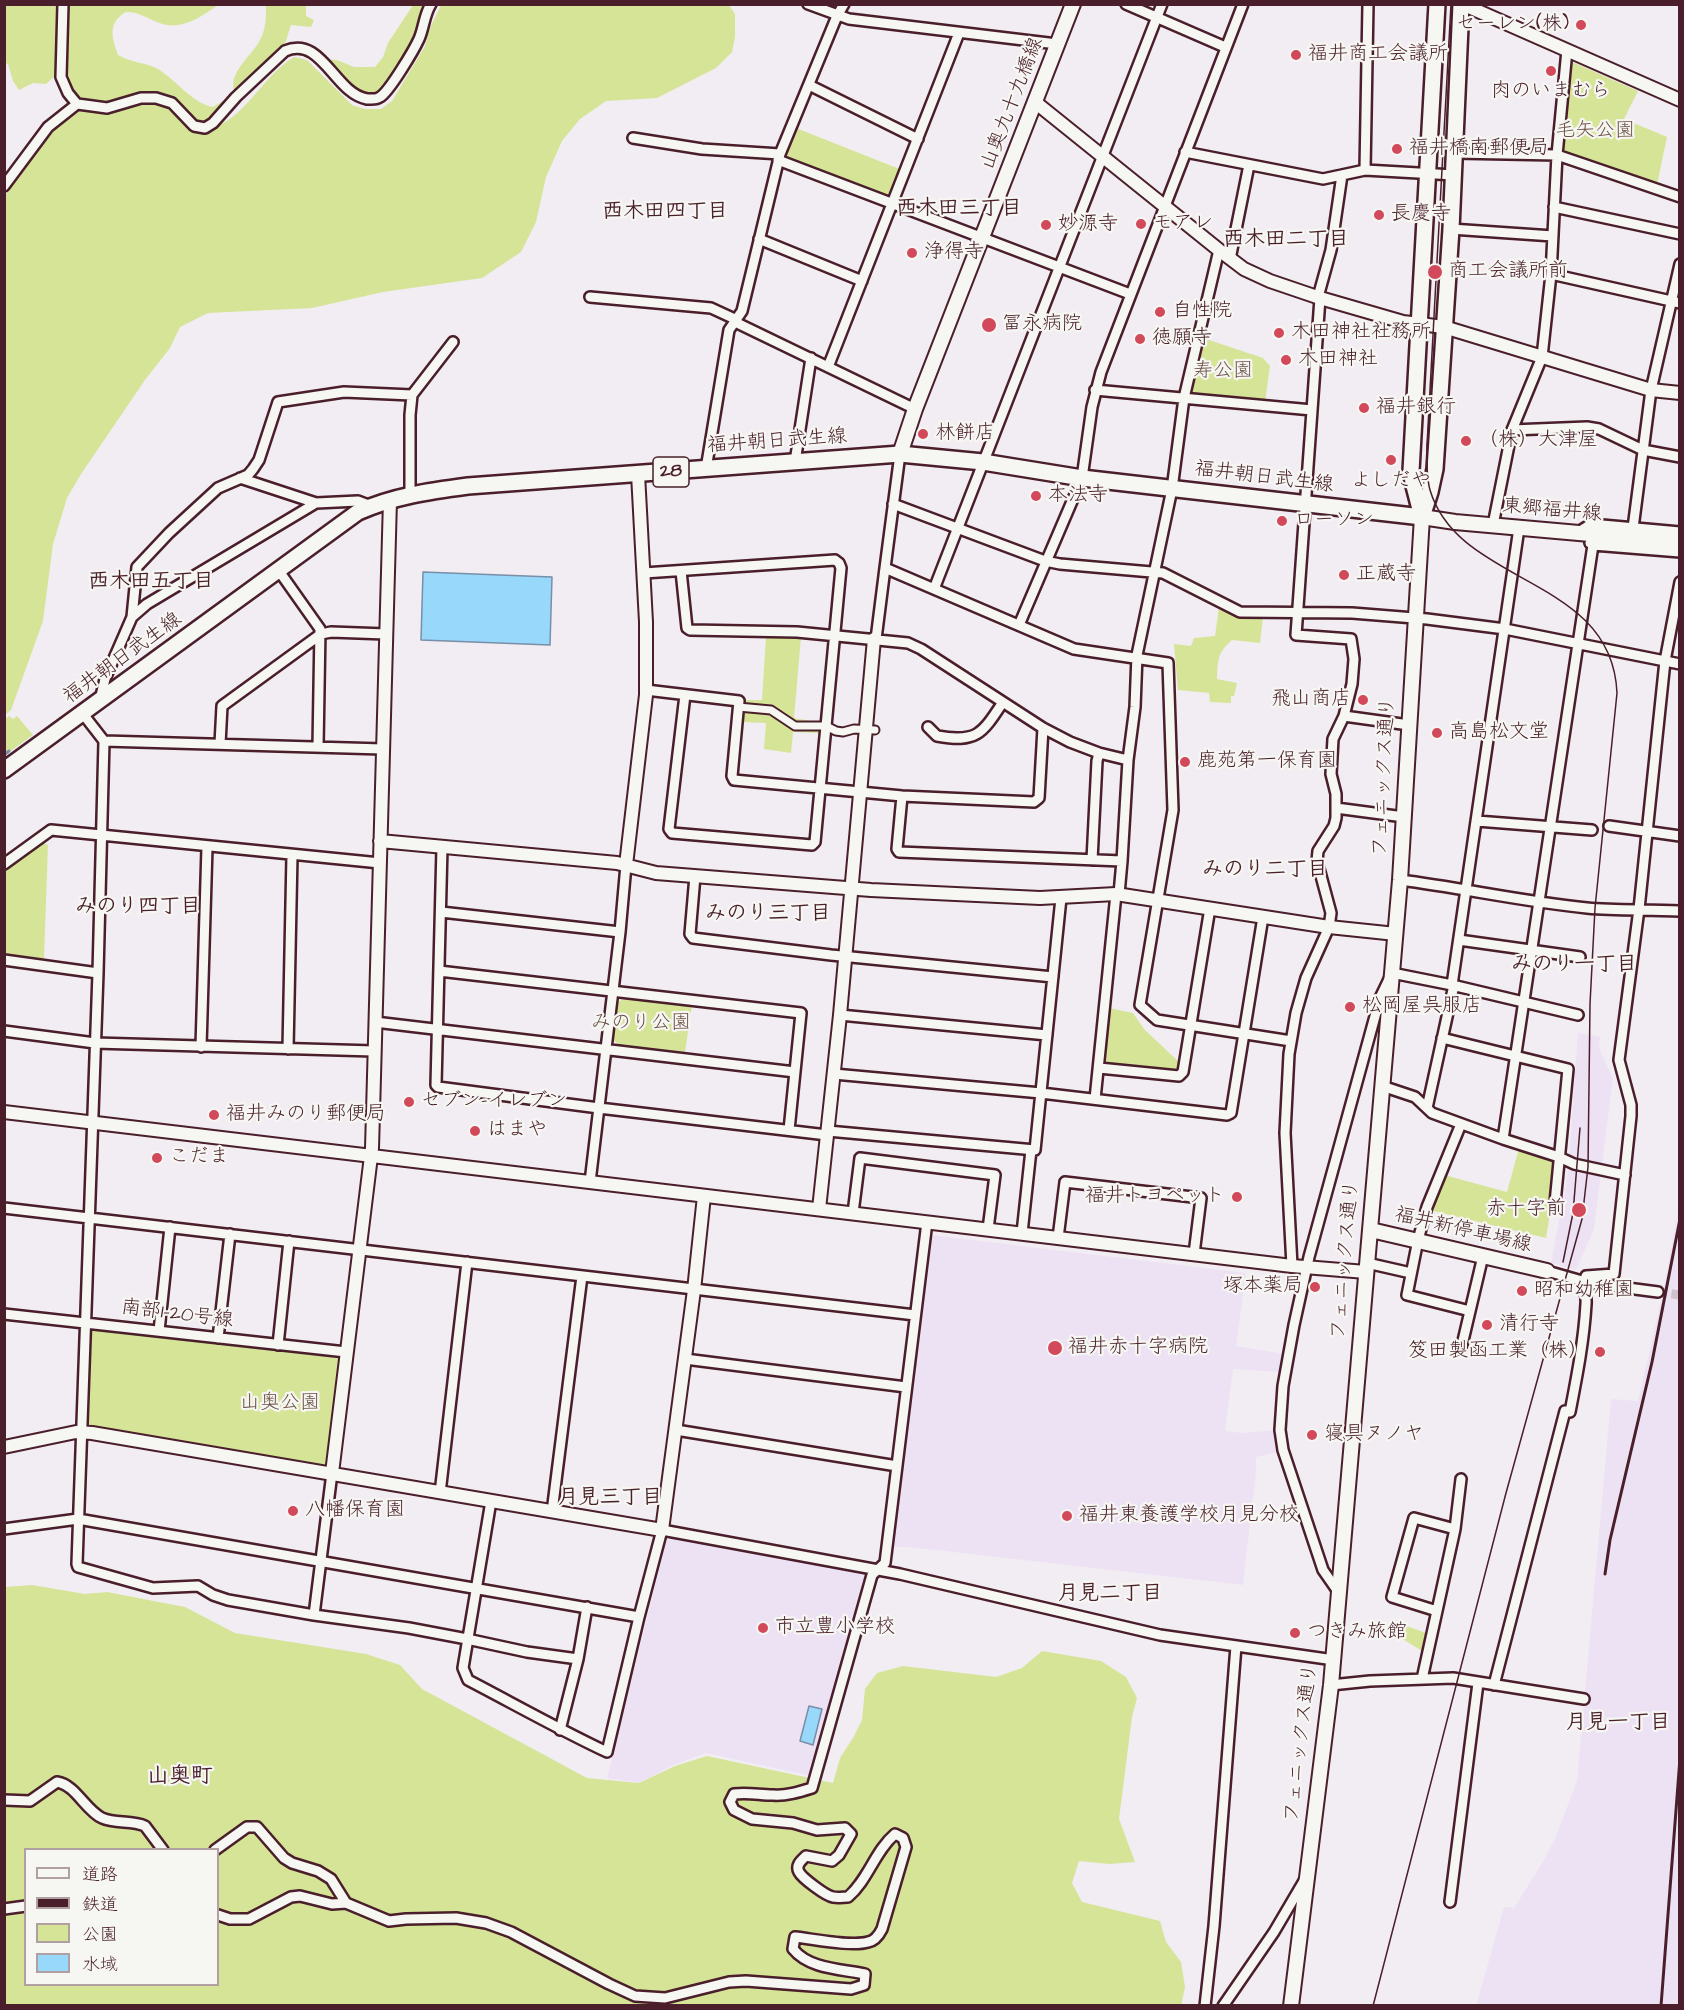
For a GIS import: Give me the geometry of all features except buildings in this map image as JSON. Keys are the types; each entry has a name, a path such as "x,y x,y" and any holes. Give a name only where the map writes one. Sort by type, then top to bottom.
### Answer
{"main road":[{"name":"山奥九十九橋線","path":"900,454 915,409 1073,4"},
{"name":"フェニックス通り","path":"1422,517 1412,471 1437,4"},
{"name":"フェニックス通り","path":"1290,2006 1334,1660 1371,1230 1400,880 1422,517 1436,469 1454,175 1461,4"},
{"name":"福井朝日武生線","path":"4,770 358,512 410,494 468,486 900,454 982,462 1172,489 1422,517"},
{"name":"東郷福井線","path":"1422,517 1680,542"},
{"name":"福井新停車場線","path":"1371,1230 1547,1271"}],"street":[{"path":"63,4 61,77 68,93 77,104 107,108 141,98 156,98 172,103 194,126 205,128 213,123 285,51 296,48 306,49 317,55 345,88 355,95 366,99 378,99 391,85 419,39 431,4"},
{"path":"808,4 849,19 1057,44"},
{"path":"706,469 729,330 742,311 779,157 844,4"},
{"path":"1126,4 1226,47"},
{"path":"934,589 1162,4"},
{"path":"1019,625 1082,478 1095,390 1243,4"},
{"path":"1365,170 1368,4"},
{"path":"1461,4 1680,100"},
{"path":"828,367 959,33"},
{"path":"1493,525 1512,430 1542,357 1551,274 1557,155 1567,50"},
{"path":"809,85 918,139"},
{"path":"1035,102 1230,259 1244,269 1270,281 1319,298 1420,325 1444,327 1651,390 1680,393"},
{"path":"4,186 48,127 77,104"},
{"path":"633,138 702,149 779,157 892,204 1131,294"},
{"path":"1185,152 1323,179 1365,170 1454,175"},
{"path":"1455,153 1557,155 1680,197"},
{"path":"1230,259 1249,165"},
{"path":"1292,1266 1284,1133 1291,1041 1305,978 1329,927 1331,914 1317,861 1318,850 1334,826 1336,794 1331,774 1333,739 1344,716 1352,684 1354,659 1351,639 1296,635 1319,298 1331,250 1342,175"},
{"path":"1554,207 1680,234"},
{"path":"1451,229 1553,236"},
{"path":"759,239 862,281"},
{"path":"1095,1099 1122,861 1137,660 1172,489 1184,398 1219,250"},
{"path":"1633,528 1651,390 1675,302 1680,264"},
{"path":"1551,274 1675,302"},
{"path":"590,297 711,309 915,409"},
{"path":"410,494 412,395 453,342"},
{"path":"795,462 811,358"},
{"path":"1095,390 1312,410"},
{"path":"99,702 105,679 132,616 137,567 169,533 218,488 248,475 254,469 278,402 344,392 412,395"},
{"path":"1512,430 1587,427 1599,429 1643,450 1680,457"},
{"path":"819,1209 861,792 871,730 875,639 900,454"},
{"path":"590,1182 646,690 646,622 638,474"},
{"path":"240,478 316,503 358,501 371,506"},
{"path":"314,1615 371,1157 390,500"},
{"path":"132,616 147,604 316,503"},
{"path":"893,504 1045,561 1163,573 1240,612 1352,613 1415,617 1505,629 1680,664"},
{"path":"1680,532 1591,524 1577,533 1593,545 1680,552"},
{"path":"1427,1108 1453,985 1519,528"},
{"path":"1503,1139 1593,545"},
{"path":"644,573 835,560 839,563 821,788 815,842 812,845 672,833 669,829 685,694"},
{"path":"885,568 1074,649 1168,663 1173,810 1140,1005 1156,1020 1291,1041"},
{"path":"279,571 320,629 318,747"},
{"path":"681,571 687,628 690,630 797,632 908,643 921,649 1043,728 1099,753 1128,760"},
{"path":"1494,1685 1565,1411 1570,1412 1580,1357 1586,1301 1584,1281 1586,1276 1614,1274 1631,1105 1619,1060 1639,909 1665,661 1680,582"},
{"path":"220,744 222,706 321,634 331,632 386,634"},
{"path":"646,690 739,701 732,776 734,780 902,796 1034,802 1039,798 1043,728"},
{"path":"928,727 937,736 964,739 976,736 988,726 1003,702"},
{"path":"738,707 771,710 795,726 826,726 843,732 854,729 871,730"},
{"path":"83,714 104,741 78,1567 153,1588 198,1586 213,1595 228,1600 467,1638 527,1652 578,1659"},
{"path":"1344,716 1409,725"},
{"path":"104,741 383,749"},
{"path":"1092,860 1099,753"},
{"path":"902,796 897,849 899,852 1122,861"},
{"path":"1336,808 1404,817"},
{"path":"1477,821 1592,830"},
{"path":"1609,826 1680,836"},
{"path":"4,864 51,830 380,864"},
{"path":"380,841 626,865 656,873 852,889 945,895 1061,898 1118,894 1329,927 1396,934"},
{"path":"201,1047 207,847"},
{"path":"442,847 436,1084 438,1087 789,1130 1031,1150 1035,1150 1061,898"},
{"path":"288,1049 292,855"},
{"path":"695,876 690,934 693,938 1053,977"},
{"path":"1400,880 1590,908 1680,911"},
{"path":"1099,1068 1179,1076 1183,1072 1210,908"},
{"path":"441,912 620,932"},
{"path":"834,1074 1041,1093 1227,1115 1231,1113 1263,917"},
{"path":"1459,940 1580,957"},
{"path":"4,960 98,973"},
{"path":"439,971 801,1013 789,1130"},
{"path":"1339,1594 1323,1570 1283,1450 1280,1430 1285,1377 1306,1267 1380,998 1392,973 1578,1015"},
{"path":"840,1015 1047,1035"},
{"path":"375,1022 795,1072"},
{"path":"4,1031 95,1043 374,1051"},
{"path":"1442,1038 1568,1069 1555,1203"},
{"path":"1382,1086 1415,1097 1432,1113 1461,1124 1574,1164 1625,1175"},
{"path":"4,1112 1292,1266 1367,1268 1411,1273"},
{"path":"1461,1124 1427,1207 1407,1295 1470,1311"},
{"path":"1022,1233 1031,1150"},
{"path":"853,1214 860,1158 995,1175 988,1229"},
{"path":"1058,1238 1065,1182 1201,1198 1194,1254"},
{"path":"491,1501 463,1668 468,1680 534,1713 560,1730 607,1752 662,1530 694,1290 704,1196"},
{"path":"4,1208 915,1315"},
{"path":"219,1915 230,1919 249,1919 291,1897 300,1896 332,1904 346,1903 389,1921 456,1918 486,1923 511,1932 635,1996 665,1998 729,1982 746,1981 851,1989 864,1985 865,1974 800,1959 793,1949 795,1937 857,1943 870,1942 878,1936 906,1847 903,1838 895,1834 886,1841 868,1872 848,1897 831,1897 799,1872 798,1866 800,1860 806,1856 832,1861 851,1834 845,1828 817,1830 793,1823 752,1818 734,1810 730,1802 734,1794 746,1792 775,1796 812,1788 872,1575 885,1563 927,1222"},
{"path":"159,1331 170,1227"},
{"path":"218,1338 230,1234"},
{"path":"278,1345 289,1241"},
{"path":"1462,1345 1483,1256"},
{"path":"440,1492 467,1262"},
{"path":"1547,1271 1584,1281 1658,1292"},
{"path":"552,1512 582,1276"},
{"name":"南部1-20号線","path":"4,1314 346,1352"},
{"path":"685,1359 906,1387"},
{"path":"676,1430 897,1466"},
{"path":"4,1447 82,1432 332,1473 879,1569 1160,1635 1334,1660"},
{"path":"1422,1679 1455,1529 1461,1479"},
{"path":"4,1528 78,1518 639,1617"},
{"path":"1437,1611 1392,1597 1414,1518 1455,1529"},
{"path":"560,1730 578,1659 587,1607"},
{"path":"1205,2006 1215,1926 1236,1646"},
{"path":"1331,1685 1453,1678 1584,1699"},
{"path":"1450,1902 1478,1683"},
{"path":"4,1800 30,1801 60,1782 104,1819 145,1826 162,1848"},
{"path":"218,1848 247,1827 257,1827 284,1858 292,1863 318,1871 331,1879 346,1903"},
{"path":"1224,2006 1274,1932 1307,1876"},
{"path":"4,1909 24,1906"}],"shaded area":[{"path":"1578,1033 1600,1037 1599,1048 1613,1078 1594,1229 1576,1270 1551,1263 1568,1174"},
{"path":"1679,1207 1679,2005 1476,2006 1504,1907 1514,1908 1544,1860 1555,1839 1577,1781 1611,1399 1638,1401 1662,1297"},
{"name":"福井赤十字病院","path":"931,1235 1246,1273 1236,1346 1285,1354 1282,1372 1233,1369 1225,1431 1242,1433 1276,1430 1279,1452 1256,1457 1243,1585 909,1547 892,1547"},
{"path":"671,1538 864,1572 867,1577 812,1776 706,1753 673,1765 639,1783 607,1778 666,1542"}],"green space":[{"path":"5,5 61,5 56,75 46,84 33,83 19,90 13,81 8,64 5,63"},
{"path":"67,5 218,5 197,19 173,25 165,25 138,14 126,12 120,16 114,26 114,43 118,55 158,69 205,105 213,107 234,96 206,124 196,124 173,99 158,93 139,94 106,104 79,101 65,82"},
{"path":"266,5 306,5 306,16 314,20 311,27 291,25 284,47 235,94 233,86 237,71 263,34"},
{"path":"413,5 425,5 414,43 381,94 372,95 356,90 326,59 337,60 354,67 375,67"},
{"path":"441,5 729,5 735,14 735,37 732,52 716,68 657,98 606,101 580,119 562,141 546,177 536,222 521,252 482,278 383,292 312,308 208,313 180,327 170,348 145,380 67,498 53,544 43,621 11,710 5,715 5,196 43,139 77,107 139,100 151,101 173,108 200,131 215,127 240,111 271,76 294,57 307,60 352,105 365,109 381,109 392,101 425,46 430,28"},
{"name":"毛矢公園","path":"1570,61 1638,91 1624,119 1667,137 1656,189 1562,153"},
{"path":"796,128 902,170 889,200 783,159"},
{"name":"寿公園","path":"1203,338 1263,358 1270,366 1265,402 1195,396 1191,392"},
{"path":"1219,607 1237,615 1263,617 1260,643 1232,640 1219,657 1217,679 1237,683 1234,696 1231,696 1231,703 1210,702 1209,693 1178,690 1174,644 1191,646 1194,638 1215,636"},
{"path":"766,636 801,637 794,718 822,723 819,733 793,732 791,753 764,749 766,723 743,722 745,700 762,700"},
{"path":"9,716 13,719 17,716 33,735 5,755 5,719"},
{"path":"44,843 48,845 44,958 41,960 5,955 5,871"},
{"name":"みのり公園","path":"624,998 692,1005 685,1052 621,1046 612,1039 617,1003"},
{"path":"1109,1008 1133,1013 1144,1029 1181,1064 1180,1069 1174,1073 1108,1065 1104,1059"},
{"path":"1519,1148 1559,1159 1546,1238 1433,1211 1444,1175 1507,1192"},
{"name":"山奥公園","path":"96,1329 335,1356 340,1361 327,1463 322,1466 92,1427 89,1423 91,1332"},
{"path":"32,1585 85,1594 107,1592 185,1607 235,1633 366,1654 400,1665 422,1689 587,1778 639,1783 675,1766 707,1756 833,1783 840,1758 862,1720 865,1689 877,1673 903,1666 996,1677 1022,1668 1042,1651 1101,1661 1126,1677 1137,1698 1132,1717 1119,1819 1135,1862 1109,1864 1079,1861 1072,1883 1082,1902 1160,1921 1166,1942 1181,1962 1185,1987 1181,2006 5,2006 5,1587"},
{"path":"1401,1624 1429,1634 1425,1653 1398,1636"}],"water":[{"path":"423,572 552,577 550,645 421,640"},
{"path":"809,1706 822,1709 813,1745 800,1741"}],"waterway":[{"path":"4,755 9,751"}],"tunnel":[{"path":"1658,1292 1680,1295"}],"tram line":[{"path":"1373,2006 1506,1493 1582,1219 1588,1167 1590,1004 1595,908 1617,693 1609,654 1590,625 1563,602 1471,546 1446,522 1430,490 1427,474 1427,445 1451,4"},
{"path":"1563,1262 1573,1213 1580,1128"}],"railway":[{"path":"1605,1574 1610,1540 1652,1362 1680,1219"},
{"path":"1661,2006 1680,1758"}],"place":[{"name":"セーレン(株)","path":"1581,25"},
{"name":"福井商工会議所","path":"1296,55"},
{"name":"肉のいまむら","path":"1551,71"},
{"name":"福井橋南郵便局","path":"1397,149"},
{"name":"長慶寺","path":"1379,215"},
{"name":"モアレ","path":"1141,224"},
{"name":"妙源寺","path":"1046,225"},
{"name":"浄得寺","path":"912,253"},
{"name":"商工会議所前","path":"1435,272"},
{"name":"自性院","path":"1160,312"},
{"name":"冨永病院","path":"989,325"},
{"name":"木田神社社務所","path":"1279,333"},
{"name":"徳願寺","path":"1140,339"},
{"name":"木田神社","path":"1286,360"},
{"name":"福井銀行","path":"1364,408"},
{"name":"林餅店","path":"923,434"},
{"name":"（株）大津屋","path":"1466,441"},
{"name":"よしだや","path":"1391,460"},
{"name":"本法寺","path":"1036,496"},
{"name":"ローソン","path":"1282,521"},
{"name":"正蔵寺","path":"1344,575"},
{"name":"飛山商店","path":"1363,700"},
{"name":"高島松文堂","path":"1437,733"},
{"name":"鹿苑第一保育園","path":"1185,762"},
{"name":"松岡屋呉服店","path":"1350,1007"},
{"name":"セブン-イレブン","path":"409,1102"},
{"name":"福井みのり郵便局","path":"214,1115"},
{"name":"はまや","path":"475,1131"},
{"name":"こだま","path":"157,1158"},
{"name":"福井トヨペット","path":"1237,1197"},
{"name":"赤十字前","path":"1579,1210"},
{"name":"塚本薬局","path":"1315,1287"},
{"name":"昭和幼稚園","path":"1522,1291"},
{"name":"清行寺","path":"1487,1325"},
{"name":"福井赤十字病院","path":"1055,1348"},
{"name":"笈田製函工業（株）","path":"1600,1352"},
{"name":"寝具ヌノヤ","path":"1312,1435"},
{"name":"八幡保育園","path":"293,1511"},
{"name":"福井東養護学校月見分校","path":"1067,1516"},
{"name":"市立豊小学校","path":"763,1628"},
{"name":"つきみ旅館","path":"1295,1633"}],"district":[{"name":"西木田三丁目","path":"959,210"},
{"name":"西木田四丁目","path":"665,213"},
{"name":"西木田二丁目","path":"1286,241"},
{"name":"西木田五丁目","path":"151,583"},
{"name":"みのり二丁目","path":"1265,871"},
{"name":"みのり四丁目","path":"138,908"},
{"name":"みのり三丁目","path":"768,915"},
{"name":"みのり一丁目","path":"1574,966"},
{"name":"月見三丁目","path":"610,1499"},
{"name":"月見二丁目","path":"1110,1595"},
{"name":"月見一丁目","path":"1618,1724"},
{"name":"山奥町","path":"180,1777"}]}
